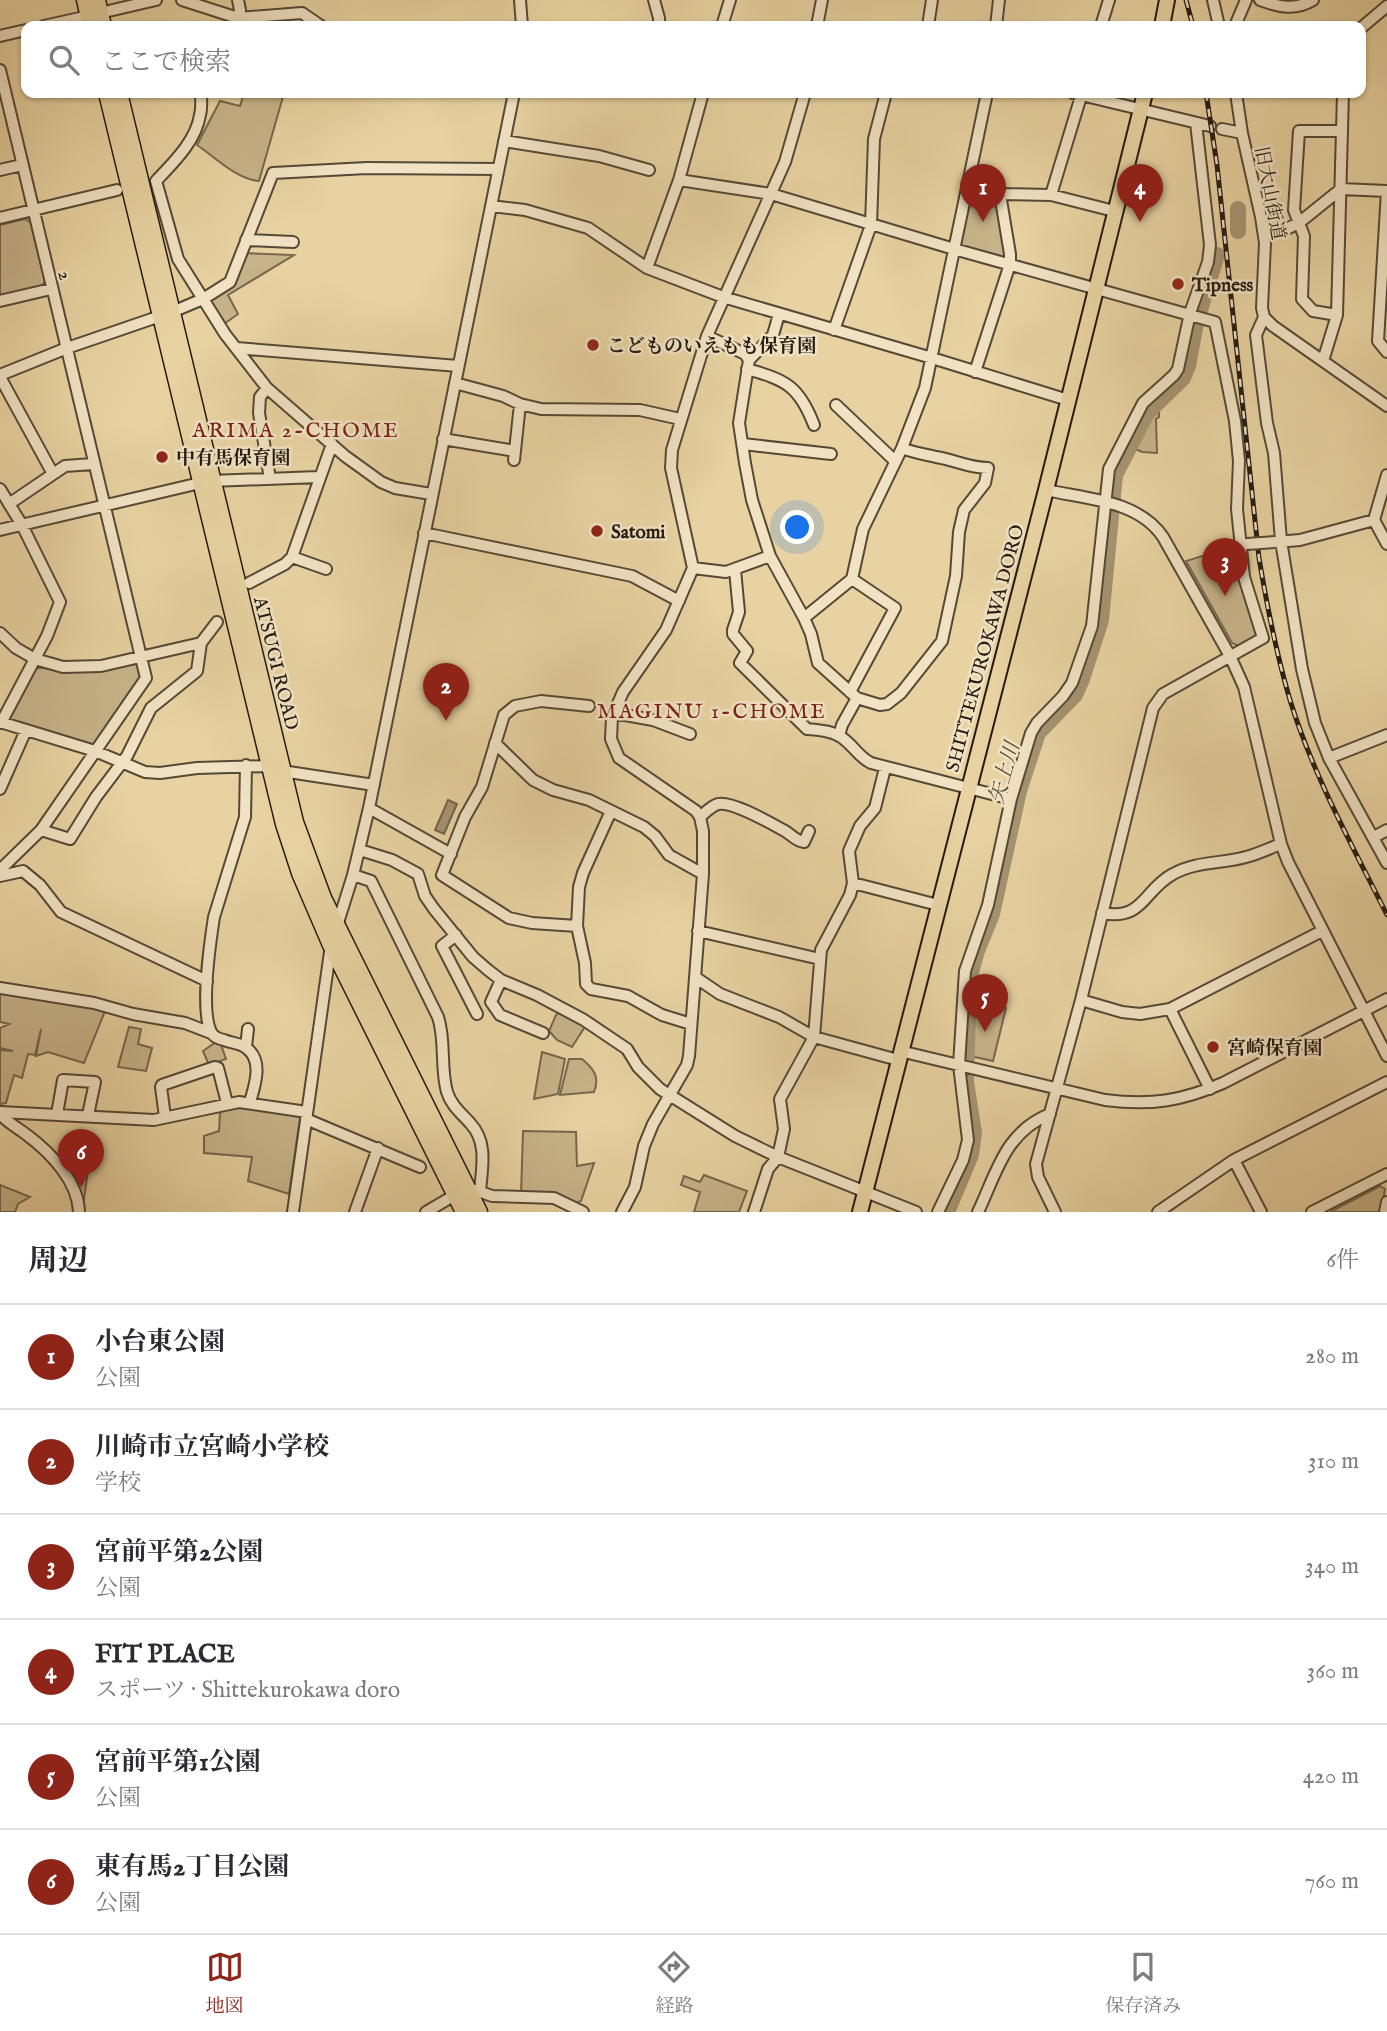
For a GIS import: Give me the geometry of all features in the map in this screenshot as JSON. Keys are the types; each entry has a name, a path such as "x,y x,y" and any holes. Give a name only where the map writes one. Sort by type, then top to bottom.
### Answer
{"highway":[{"name":"ATSUGI ROAD","path":"108,98 166,314"},
{"name":"ATSUGI ROAD","path":"120,98 166,314 275,768 284,824 300,873 331,944 479,1212"},
{"name":"ATSUGI ROAD","path":"275,768 310,865 337,927 467,1191 464,1212"}],"main road":[{"path":"1163,21 1167,0"},
{"name":"SHITTEKUROKAWA DORO","path":"860,1212 1144,98"}],"street":[{"path":"65,21 156,0"},
{"path":"182,0 234,21"},
{"path":"237,21 240,10 238,0"},
{"path":"520,0 522,21"},
{"path":"654,0 659,21"},
{"path":"724,21 730,0"},
{"path":"818,21 822,0"},
{"path":"929,21 932,0"},
{"path":"997,21 999,0"},
{"path":"1103,21 1109,0"},
{"path":"1213,0 1218,21"},
{"path":"1237,21 1247,0"},
{"path":"1260,0 1286,8 1313,0"},
{"path":"1366,24 1387,6"},
{"path":"243,21 295,12 310,16 316,21"},
{"path":"0,36 21,31"},
{"name":"2","path":"0,71 146,678 95,751"},
{"path":"201,98 200,117 190,139 177,159 156,181 178,259 236,348 267,388 381,482 395,488 432,494"},
{"path":"293,1212 331,944 360,850 513,98"},
{"path":"647,268 679,180 702,98"},
{"path":"622,1212 635,1187 648,1135 687,1065 703,831 700,817 695,811 619,758 611,738 614,713 623,692 666,630 692,568 671,468 671,450 707,336 785,162 803,98"},
{"path":"834,330 871,225 874,139 885,98"},
{"path":"804,618 852,579 863,529 902,448 925,388 986,98"},
{"path":"1051,195 1078,98"},
{"path":"1097,98 1241,133"},
{"name":"旧大山街道","path":"1237,98 1241,133 1265,243 1262,308 1264,317 1256,334 1267,423 1274,453 1278,542 1302,669 1315,723 1329,758 1387,863"},
{"path":"1323,361 1338,315 1343,98"},
{"path":"938,1212 963,1160 968,1140 959,1065 965,971 988,905 1010,799 1031,733 1072,683 1092,626 1109,504 1109,469 1143,403 1178,369 1196,315 1210,245 1196,123"},
{"path":"1338,315 1313,311 1302,299 1304,236 1294,210 1299,131 1342,131"},
{"path":"505,141 599,156 649,170"},
{"path":"0,170 22,165"},
{"path":"53,474 0,376 67,348 203,299 230,282 273,173 367,168 498,169"},
{"path":"679,180 771,194 954,249 1215,322 1235,421 1239,461 1237,509 1244,544 1244,577 1263,638 1163,694 1153,708 1081,1000 1036,1164 1038,1177 1055,1212"},
{"path":"967,187 1000,194 1051,195 1114,211"},
{"path":"1263,231 1281,232 1300,222 1341,189 1387,191 1378,341 1387,352"},
{"path":"0,218 117,190"},
{"path":"975,372 1010,264 1000,194"},
{"path":"491,206 525,211 588,228 647,268 723,298 1068,400"},
{"path":"246,240 293,242"},
{"path":"0,301 51,289"},
{"path":"748,364 773,335 779,314"},
{"path":"1264,317 1387,406"},
{"path":"707,336 745,354 748,364 739,423 752,500 770,556 811,634 818,663 854,695 880,705 887,704 901,692 942,641 956,576 959,532 964,510 985,484 988,468 972,468 902,448"},
{"path":"236,348 458,366"},
{"path":"748,364 793,387 814,425"},
{"path":"455,383 541,409 640,410 680,419"},
{"path":"267,388 260,397 260,413 270,479"},
{"path":"443,439 514,455 520,404"},
{"path":"836,405 895,461"},
{"path":"249,583 285,564 292,557 318,477 332,444"},
{"path":"743,444 831,454"},
{"path":"9,504 65,466 93,464"},
{"path":"1387,475 1374,520 1387,544"},
{"path":"0,530 206,482 318,477"},
{"path":"0,489 22,525 60,602 36,659 0,723 95,751 121,764 153,774 246,765 373,785"},
{"path":"1046,490 1136,512 1156,526 1230,656 1244,687 1281,844 1322,931 1387,1056"},
{"path":"1244,544 1300,540 1374,520"},
{"path":"424,533 632,576 679,601"},
{"path":"692,568 726,572 770,556"},
{"path":"292,557 326,569"},
{"path":"735,570 739,612 733,634 747,651 740,663 807,729 839,736 847,741 862,759 885,768 1010,799"},
{"path":"839,736 854,695 895,608 852,579"},
{"path":"41,830 70,839 96,797 121,764 151,708 197,671 201,643 217,622"},
{"path":"0,634 16,648 36,659 63,667 101,666 201,643"},
{"path":"577,926 532,923 509,918 442,875 465,817 482,786 504,715 515,706 541,701 589,706"},
{"path":"614,713 653,720 690,734"},
{"path":"0,789 26,730"},
{"path":"1329,758 1387,736"},
{"path":"495,743 533,780 553,790 589,800 644,827 655,836 669,855 702,874"},
{"path":"0,870 41,830 95,751"},
{"path":"211,1033 207,1012 207,982 214,917 245,817 246,765"},
{"path":"754,1212 768,1169 778,1157 784,1129 780,1099 814,1037 821,950 850,895 853,883 849,851 860,827 875,808 885,768"},
{"path":"700,817 715,805 723,804 758,817 789,833 798,841 804,842 809,831"},
{"path":"369,808 450,854"},
{"path":"611,811 579,887 577,926 586,984 591,989 628,996 662,1015 691,1024"},
{"path":"1374,837 1387,830"},
{"path":"1102,913 1116,916 1130,913 1169,876 1183,869 1203,863 1247,857 1281,844"},
{"path":"360,850 392,860 418,874 425,896 473,957 501,981 537,995 584,1020 627,1049 638,1067 660,1089 735,1136 778,1157 916,1212"},
{"path":"0,876 23,871 40,885 61,912 207,982"},
{"path":"353,875 371,881 438,1017 442,1029 444,1079 448,1096 473,1126 483,1153 467,1191"},
{"path":"853,883 938,905"},
{"path":"698,931 820,959"},
{"path":"1081,1000 1122,1012 1140,1014 1170,1009 1322,931"},
{"path":"456,935 442,946 477,1014"},
{"path":"695,977 720,994 779,1017 814,1037 899,1056 959,1065 1105,1100 1138,1103 1172,1101 1210,1088 1387,999"},
{"path":"501,981 491,1002 500,1015 543,1033"},
{"path":"0,988 94,1003 132,1014 185,1023 211,1033 216,1038 246,1047 257,1070 257,1081 250,1102"},
{"path":"1170,1009 1210,1088"},
{"path":"246,1047 248,1029"},
{"path":"165,1117 160,1087 215,1067 218,1068 227,1103"},
{"path":"57,1114 63,1080 95,1082 88,1115"},
{"path":"1158,1212 1234,1160 1387,1082"},
{"path":"0,1113 88,1115 141,1120 227,1103 250,1102 306,1116 420,1167"},
{"path":"0,1113 27,1135 61,1170 74,1187 82,1211"},
{"path":"978,1212 1010,1143 1030,1124 1050,1114"},
{"path":"355,1212 378,1148"},
{"path":"1234,1160 1261,1212"},
{"path":"1312,1212 1387,1174"},
{"path":"426,1212 467,1191 492,1196 554,1198 583,1212"},
{"path":"1385,1212 1387,1202"}],"shaded area":[{"path":"242,98 283,98 259,181 234,172 197,145 220,101 240,106"},
{"path":"975,192 995,197 999,203 1008,253 1005,257 963,246 959,240 969,196"},
{"path":"25,219 31,223 45,281 42,286 0,296 0,225"},
{"path":"244,253 294,255 228,295 238,314 224,324 210,299 234,283"},
{"path":"1159,406 1159,417 1156,419 1157,453 1133,448 1149,413"},
{"path":"1235,546 1241,582 1257,629 1255,636 1239,646 1232,643 1186,561"},
{"path":"133,662 138,665 141,677 95,744 88,746 11,721 9,715 34,669 80,672"},
{"path":"448,800 457,804 444,834 435,830"},
{"path":"0,988 105,1011 84,1063 48,1052 36,1056 41,1029 35,1055 28,1054 22,1078 14,1075 6,1103 0,1104 0,1050 13,1051 0,1048 0,1028 9,1024 0,1022"},
{"path":"971,999 1006,1008 993,1061 970,1056"},
{"path":"562,1010 586,1025 572,1047 557,1040 549,1031 556,1015"},
{"path":"129,1027 141,1029 138,1044 152,1048 146,1071 118,1067"},
{"path":"216,1042 221,1045 226,1059 209,1065 203,1051"},
{"path":"542,1052 565,1059 558,1094 534,1099"},
{"path":"569,1059 582,1059 593,1070 596,1078 594,1092 560,1095"},
{"path":"230,1107 297,1115 300,1118 289,1194 248,1181 252,1157 204,1153 204,1136 219,1131 220,1112"},
{"path":"523,1131 576,1132 577,1166 594,1163 581,1201 575,1203 521,1195"},
{"path":"75,1161 89,1162 84,1200 73,1178"},
{"path":"704,1175 747,1191 739,1212 694,1212 700,1192 681,1185 684,1176 700,1182"},
{"path":"0,1185 30,1197 18,1204 15,1212 0,1212"},
{"path":"1380,1186 1385,1189 1381,1212 1330,1212"}],"waterway":[{"name":"矢上川","path":"1238,209 1238,231"},
{"name":"矢上川","path":"947,1212 971,1155 974,1133 966,1082 969,979 992,914 1019,791 1038,733 1075,695 1082,679 1101,620 1115,475 1147,413 1183,378 1188,366 1196,323 1217,255"}],"railway":[{"path":"1186,0 1192,21"},
{"path":"1207,98 1217,165 1259,558 1272,629 1299,728 1334,809 1387,915"}],"place":[{"name":"小台東公園","path":"983,222"},
{"name":"FIT PLACE","path":"1140,222"},
{"name":"Tipness","path":"1178,284"},
{"name":"こどものいえもも保育園","path":"593,345"},
{"name":"中有馬保育園","path":"162,457"},
{"name":"Satomi","path":"597,531"},
{"name":"宮前平第2公園","path":"1225,596"},
{"name":"川崎市立宮崎小学校","path":"446,721"},
{"name":"宮前平第1公園","path":"985,1032"},
{"name":"宮崎保育園","path":"1213,1047"},
{"name":"東有馬2丁目公園","path":"81,1187"}],"district":[{"name":"ARIMA 2-CHOME","path":"296,430"},
{"name":"MAGINU 1-CHOME","path":"712,711"}]}
